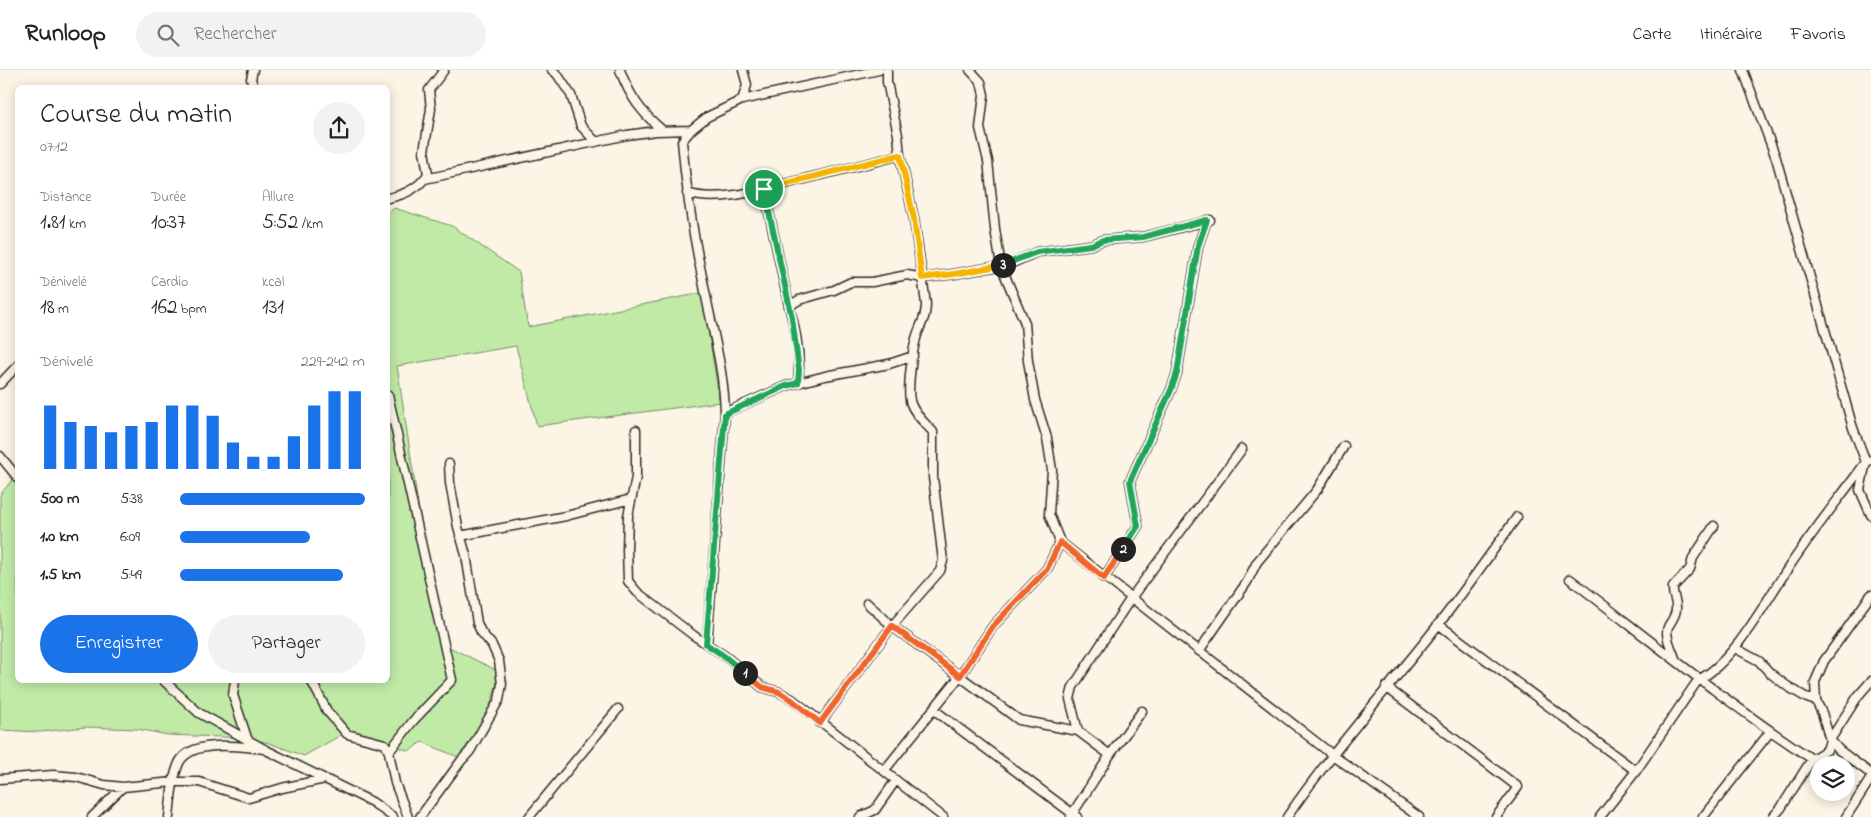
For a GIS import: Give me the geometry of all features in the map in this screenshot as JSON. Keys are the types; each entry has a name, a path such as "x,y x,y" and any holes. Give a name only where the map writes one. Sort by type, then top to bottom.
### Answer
{"street":[{"path":"253,70 251,79 253,85"},
{"path":"552,70 572,95 581,126 596,142"},
{"path":"620,70 631,96 644,114 662,130"},
{"path":"742,100 747,85 743,70"},
{"path":"706,644 725,414 720,360 703,282 687,193 682,141 690,130 707,117 742,100 879,70"},
{"path":"820,723 892,626 940,570 943,562 933,476 933,432 916,413 910,402 909,386 913,356 918,331 926,314 914,219 900,155 898,135 887,82 887,70"},
{"path":"970,70 980,82 984,95 980,128 988,162 1001,266 1025,323 1028,361 1036,400 1047,438 1052,470 1049,514 1060,542 1334,756 1419,817"},
{"path":"1743,70 1776,158 1853,428 1869,461 1860,490 1871,515"},
{"path":"390,197 410,190 422,183 428,174 424,151 431,108 429,90 443,71"},
{"path":"425,179 596,142 662,130 690,130"},
{"path":"687,193 697,197 764,189 900,155"},
{"path":"764,189 792,318 799,370 798,383"},
{"path":"789,306 799,300 834,290 851,282 872,282 907,275 922,278 1001,266 1037,252 1091,245 1103,240 1143,237 1208,220 1198,246 1177,373 1130,481 1138,526 1104,578"},
{"path":"725,414 786,386 825,376 889,364 913,356"},
{"path":"0,384 15,368"},
{"path":"389,752 413,722 452,680 390,404"},
{"path":"636,430 636,477 628,516 627,549 628,580 637,592 724,656 762,687 779,692 792,700 943,817"},
{"path":"1199,651 1247,582 1257,562 1317,490 1344,446"},
{"path":"1078,731 1070,699 1073,687 1131,598 1242,449"},
{"path":"0,456 15,474"},
{"path":"1600,817 1636,771 1698,680 1708,674 1735,648 1793,561 1869,461"},
{"path":"420,817 470,751 499,700 502,684 499,660 492,645 481,632 477,622 466,555 460,536 450,484 449,464"},
{"path":"460,536 566,516 631,499"},
{"path":"1287,817 1316,775 1334,756 1386,687 1438,624 1517,517"},
{"path":"1676,661 1667,634 1667,629 1676,614 1676,602 1672,595 1672,587 1690,569 1693,558 1714,526"},
{"path":"884,771 960,676 993,626 1047,569 1060,542"},
{"path":"1570,579 1698,680 1770,732 1810,758"},
{"path":"1871,595 1824,662 1815,682 1816,700 1830,740 1871,774"},
{"path":"867,603 892,626 1019,720 1078,731 1110,755"},
{"path":"1438,624 1636,771"},
{"path":"1735,648 1759,660 1770,673 1787,686 1807,698 1816,700"},
{"path":"1817,756 1826,750 1830,740 1858,696 1871,681"},
{"path":"166,683 199,713 266,750 372,802 393,817"},
{"path":"234,683 233,694 247,738"},
{"path":"312,683 327,712 347,734 385,744 408,817"},
{"path":"1386,687 1518,787 1496,817"},
{"path":"529,817 618,709"},
{"path":"933,710 1073,816 1110,755 1142,710"},
{"path":"1703,817 1770,732"},
{"path":"169,817 173,782 180,762 188,754 199,748 219,746 266,750"},
{"path":"1773,817 1781,808 1810,762"},
{"path":"0,779 53,775 76,777 104,785 122,787 173,782 199,782 249,798 282,788 325,779"},
{"path":"1846,817 1871,778"},
{"path":"860,817 874,810 896,780"},
{"path":"92,817 122,787"}],"green space":[{"path":"394,208 452,226 519,272 528,327 702,293 720,402 537,426 516,346 397,366 439,642 500,672 486,722 458,757 422,742 409,751 350,730 304,756 269,743 247,738 168,735 137,729 86,727 40,732 0,730 0,495 15,476 15,683 390,683 390,212"}],"route":[{"path":"900,155 914,219 922,278 1010,264 1037,252 1091,245 1103,240 1143,237 1207,220 1198,246 1177,373 1130,481 1131,496 1138,526 1104,578 1060,542 1047,569 993,626 960,676 892,626 820,723 792,700 779,692 762,687 706,644 725,414 786,386 798,383 799,370 792,318 764,189 900,155"}]}
